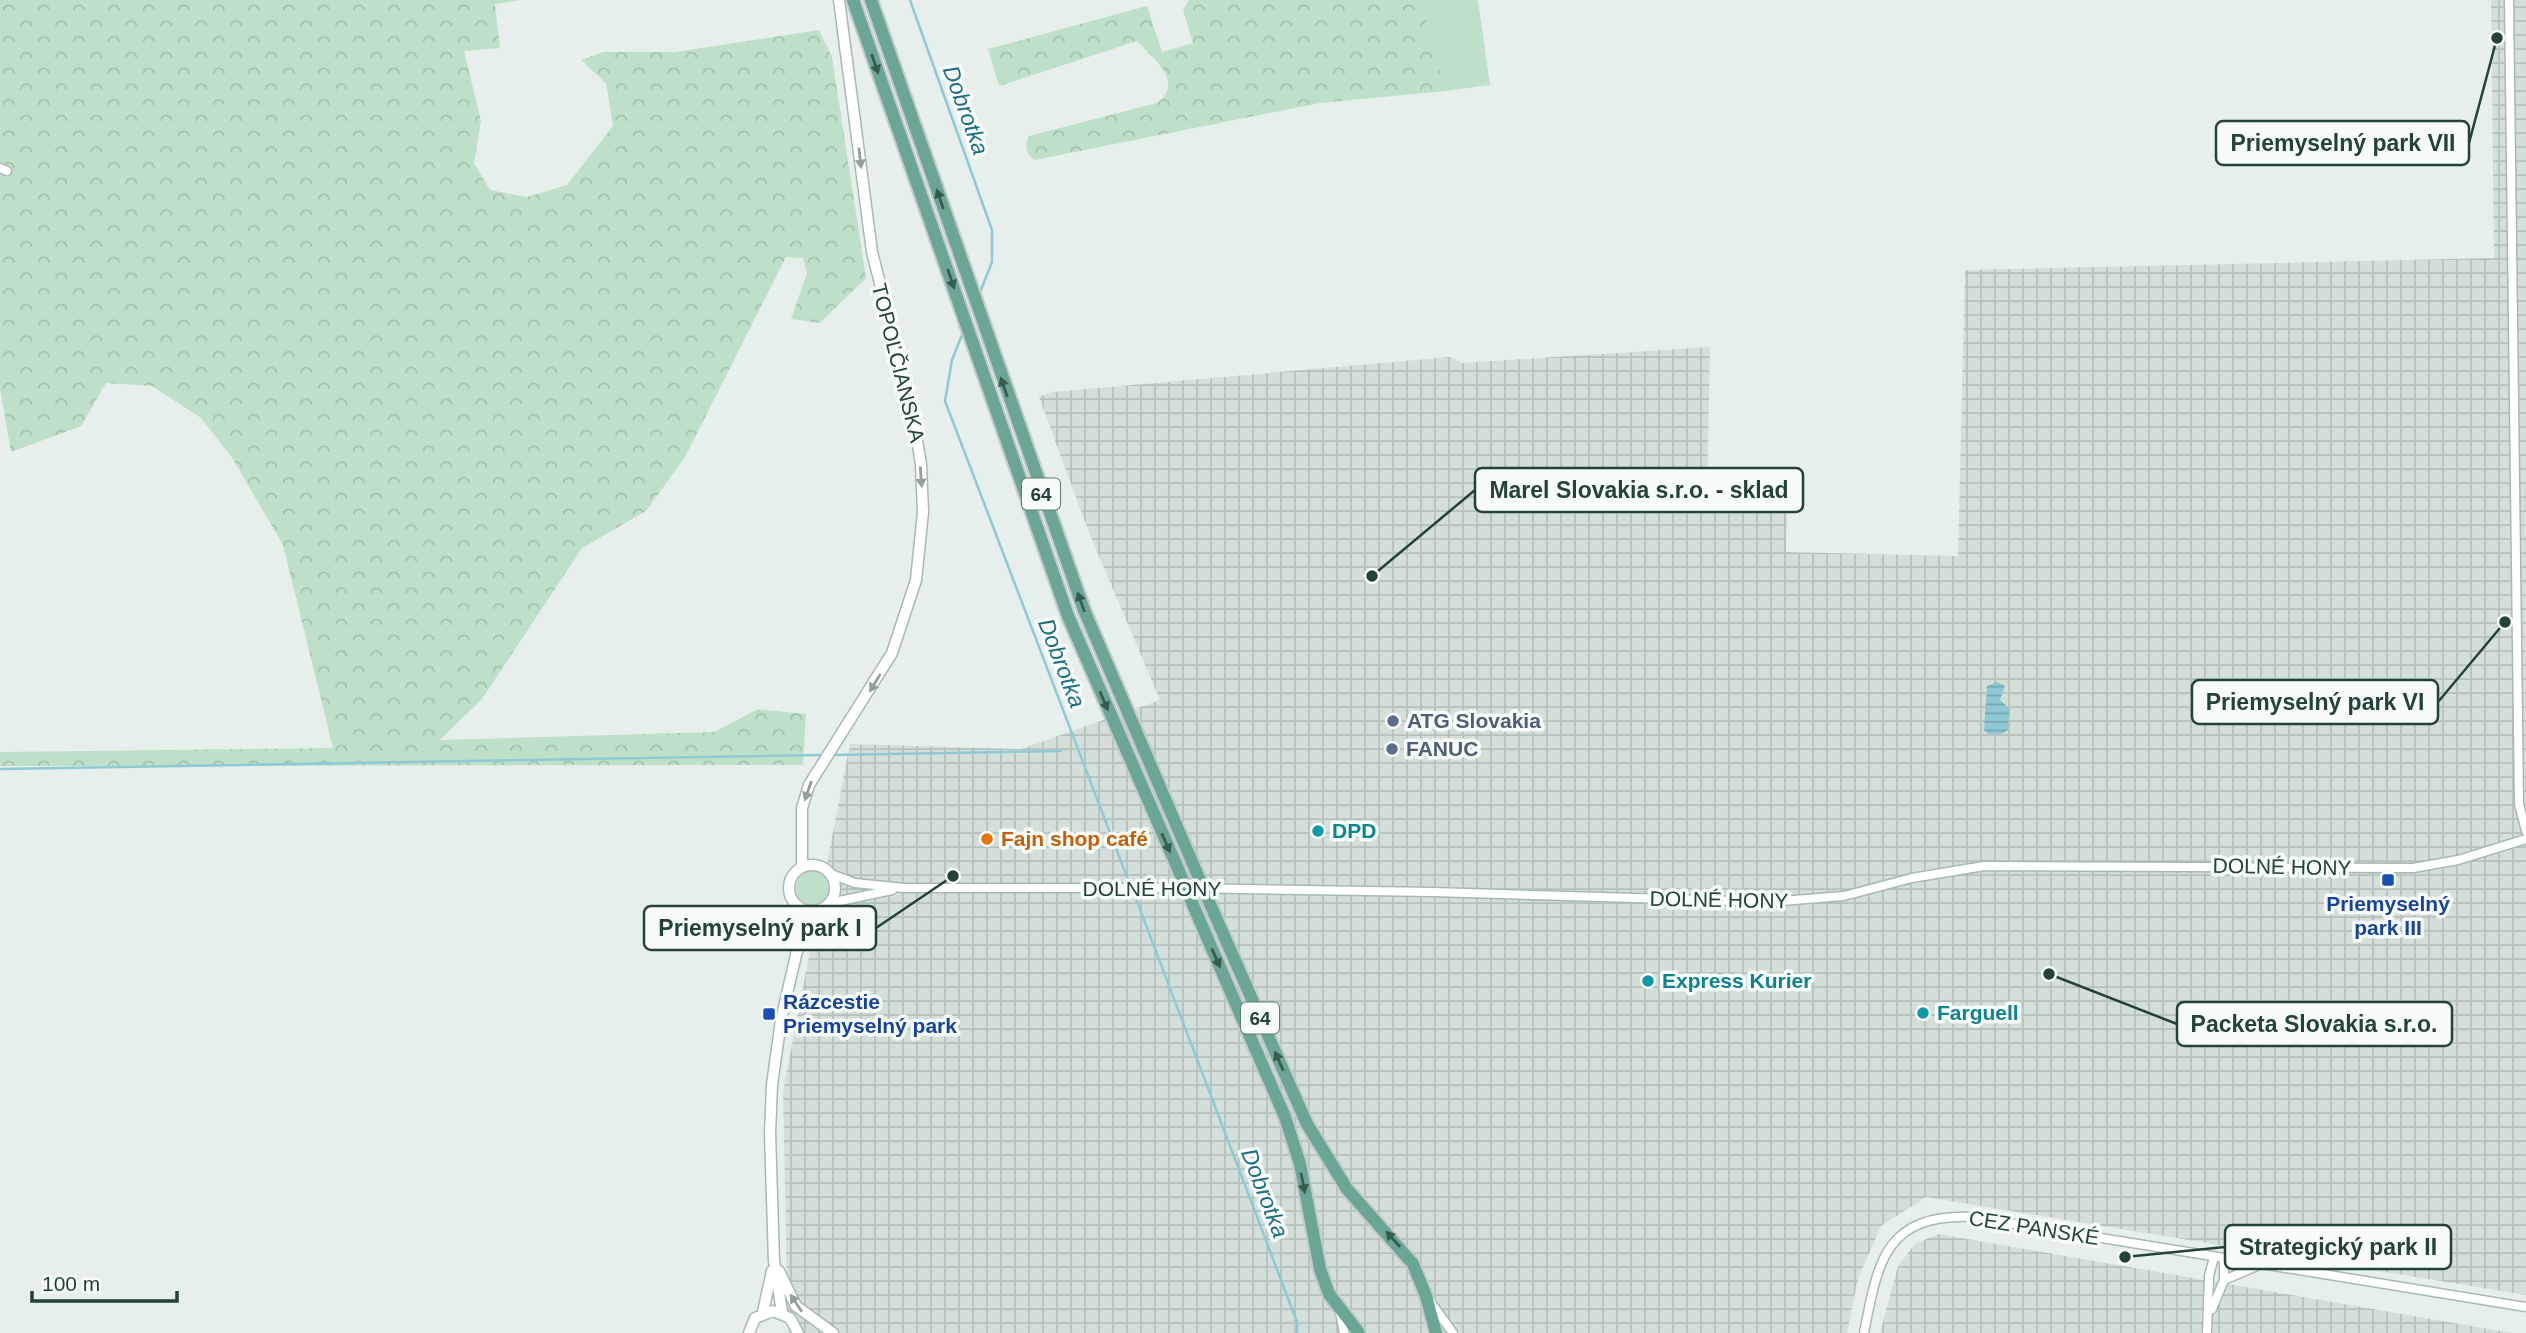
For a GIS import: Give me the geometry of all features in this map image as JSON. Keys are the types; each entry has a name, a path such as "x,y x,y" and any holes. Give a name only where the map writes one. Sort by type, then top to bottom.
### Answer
{"main road":[{"name":"64","path":"853,0 1068,616 1285,1117 1300,1164 1320,1269 1340,1312 1359,1333"},
{"name":"64","path":"871,0 1084,610 1307,1124 1347,1189 1413,1264 1426,1296 1436,1333"}],"street":[{"name":"TOPOĽČIANSKA","path":"802,867 802,808 809,785 892,653 916,580 923,512 919,445 912,405 872,252 839,0"},
{"path":"2509,0 2519,804 2526,831"},
{"name":"DOLNÉ HONY","path":"831,874 855,883 904,888 1149,888 1805,901 1844,896 1952,870 1984,866 2413,868 2458,860 2526,839"},
{"path":"782,1312 774,1261 770,1133 772,1086 781,1020 796,955 816,911 830,903 836,889 831,874 819,866 802,867 793,875 790,885 791,895 797,905 796,955"},
{"name":"DOLNÉ HONY","path":"830,903 904,888"},
{"path":"797,905 816,911"},
{"name":"CEZ PANSKÉ","path":"1864,1333 1875,1277 1892,1241 1916,1225 1945,1216 1972,1217 2526,1307"},
{"path":"2207,1333 2210,1312 2209,1276 2214,1257"},
{"path":"2210,1312 2224,1280 2224,1259"},
{"path":"763,1312 774,1261"},
{"path":"774,1261 796,1306 833,1333"},
{"path":"2224,1280 2259,1265"},
{"path":"1426,1296 1452,1333"},
{"path":"749,1333 755,1318 763,1312 782,1312 790,1318 797,1331 808,1333"},
{"path":"1340,1312 1344,1333"}],"shaded area":[{"path":"2491,0 2526,0 2526,1295 1926,1197 1881,1226 1858,1279 1847,1333 788,1333 783,1091 850,744 1021,749 1160,700 1090,535 1039,397 1052,392 1450,357 1462,363 1710,347 1707,498 1787,499 1786,552 1958,556 1965,270 2494,258"},
{"path":"1938,1234 2512,1333 1880,1333 1898,1266 1915,1244"}],"green space":[{"path":"0,0 521,0 495,4 500,48 464,51 481,121 474,163 490,190 527,197 567,185 613,126 606,83 581,60 603,52 675,52 819,30 832,57 866,278 820,323 791,319 807,273 803,258 786,257 685,457 646,511 582,548 482,699 440,740 714,732 758,709 806,714 803,765 0,766 0,752 333,748 283,545 233,459 201,418 152,386 106,383 81,426 11,452 0,389"},
{"path":"1189,0 1421,0 1445,91 1320,103 1035,160 1032,158 1027,150 1029,136 1157,103 1168,87 1164,71 1137,41 999,86 988,49 1147,6 1162,52 1193,43 1183,10"},
{"path":"1421,0 1478,0 1490,85 1445,91"},
{"path":"813,871 825,876 830,888 825,900 813,905 801,900 796,888 801,876"}],"water":[{"path":"1997,682 2005,686 2000,700 2009,708 2008,730 2001,734 1988,734 1984,730 1987,686"}],"waterway":[{"name":"Dobrotka","path":"910,0 992,230 992,262 979,295"},
{"name":"Dobrotka","path":"964,330 952,360 945,401 1130,885"},
{"path":"833,755 1061,751"},
{"path":"0,769 820,755"},
{"name":"Dobrotka","path":"1133,891 1297,1322 1297,1333"}],"place":[{"name":"Priemyselný park VII","path":"2497,38"},
{"name":"Marel Slovakia s.r.o. - sklad","path":"1372,576"},
{"name":"Priemyselný park VI","path":"2505,622"},
{"name":"ATG Slovakia","path":"1393,721"},
{"name":"FANUC","path":"1392,749"},
{"name":"DPD","path":"1318,831"},
{"name":"Fajn shop café","path":"987,839"},
{"name":"Priemyselný park I","path":"953,876"},
{"name":"Priemyselný park III","path":"2388,880"},
{"name":"Packeta Slovakia s.r.o.","path":"2049,974"},
{"name":"Express Kurier","path":"1648,981"},
{"name":"Farguell","path":"1923,1013"},
{"name":"Rázcestie Priemyselný park","path":"769,1014"},
{"name":"Strategický park II","path":"2125,1257"}]}
